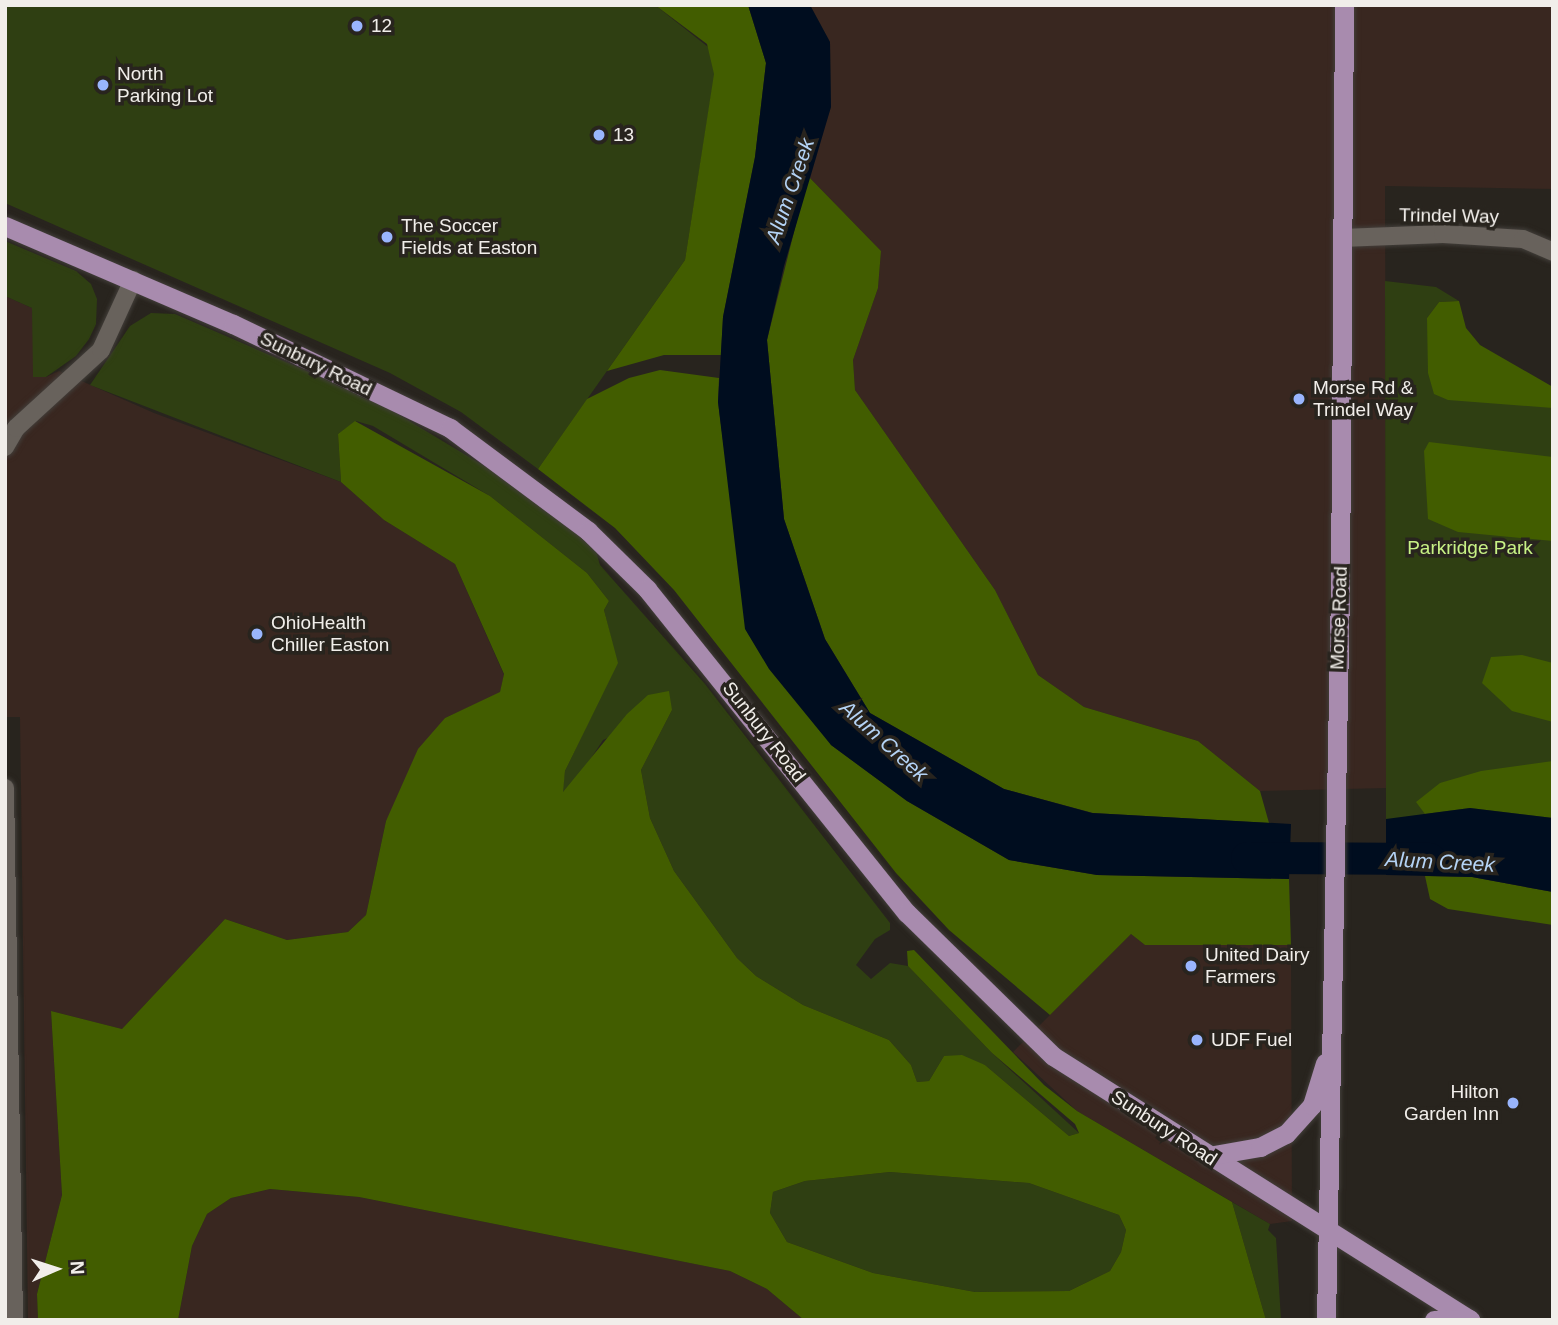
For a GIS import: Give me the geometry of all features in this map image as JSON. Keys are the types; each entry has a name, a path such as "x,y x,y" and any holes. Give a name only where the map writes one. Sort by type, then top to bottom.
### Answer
{"main road":[{"name":"Morse Road","path":"1326,1320 1334,945 1345,5"},
{"name":"Sunbury Road","path":"5,226 133,280 450,428 588,531 647,589 736,696 907,913 1054,1056 1469,1319"},
{"path":"1208,1156 1260,1147 1286,1134 1312,1105 1332,1042"},
{"name":"Morse Road","path":"1329,1230 1338,1320"},
{"path":"1434,1320 1469,1319"}],"street":[{"name":"Trindel Way","path":"1342,238 1457,235 1523,239 1553,252"},
{"path":"5,447 16,428 101,350 133,280"},
{"path":"5,788 14,1320"}],"shaded area":[{"path":"810,5 1553,5 1553,189 1385,186 1387,788 1260,791 1198,741 1084,707 1038,675 995,590 855,390 853,360 878,288 881,251 808,176 831,107 830,42"},
{"path":"5,296 32,308 46,377 59,371 154,413 341,482 384,520 455,564 504,675 500,693 445,718 386,821 366,915 348,932 287,940 225,919 122,1029 51,1011 62,1195 37,1294 38,1320 28,1320 20,717 5,717"},
{"path":"1131,934 1145,945 1291,945 1292,1221 1270,1224 1077,1111 1013,1052"},
{"path":"270,1189 359,1197 730,1271 767,1289 804,1320 178,1320 192,1246 207,1214 231,1198"}],"green space":[{"name":"The Soccer Fields at Easton","path":"5,5 655,5 727,62 713,84 685,260 538,469 461,412 390,373 5,203"},
{"path":"655,5 748,5 766,63 755,157 723,317 721,355 664,355 607,371 685,260 714,74 707,44"},
{"path":"808,176 881,251 878,288 853,360 855,390 995,590 1038,675 1084,707 1198,741 1260,791 1269,823 1093,813 1004,789 870,713 825,639 784,519 767,340"},
{"path":"5,241 76,271 91,284 97,299 96,324 89,339 76,356 46,377 33,377 32,308 5,296"},
{"name":"Parkridge Park","path":"1385,281 1436,287 1459,301 1439,302 1427,318 1553,408 1553,863 1450,849 1386,819"},
{"path":"1459,301 1466,328 1480,345 1553,387 1553,408 1448,400 1434,394 1428,373 1427,318 1439,302"},
{"path":"151,313 175,314 376,401 531,494 595,548 600,565 705,684 890,923 890,930 875,939 856,965 871,979 890,963 908,966 992,1053 1079,1133 1069,1136 985,1065 944,1056 929,1081 917,1082 911,1065 889,1040 803,1005 756,976 737,958 674,871 650,818 641,770 672,710 603,740 576,781 562,793 565,771 617,663 604,610 609,601 587,573 490,496 373,426 356,421 338,434 341,482 90,385 130,326"},
{"path":"660,370 719,378 718,402 732,509 831,745 907,801 1009,860 1097,875 1289,879 1291,945 1145,945 1131,934 1050,1015 949,930 896,873 674,590 615,528 538,469 587,399 629,378"},
{"path":"355,421 490,496 587,573 609,601 604,610 618,663 565,771 563,792 627,714 648,695 669,691 672,710 641,770 650,818 674,871 737,958 756,976 803,1005 889,1040 911,1065 917,1082 929,1081 944,1056 962,1055 985,1065 1069,1136 1079,1133 1075,1124 992,1053 908,966 907,951 914,950 1044,1085 1077,1111 1232,1202 1266,1320 804,1320 767,1289 730,1271 359,1197 270,1189 231,1198 207,1214 192,1246 178,1320 38,1320 37,1294 62,1195 51,1011 122,1029 225,919 287,940 348,932 366,915 386,821 418,749 445,718 500,692 504,674 455,564 384,520 341,482 338,434","holes":["890,1172 1029,1183 1119,1215 1126,1230 1121,1252 1110,1271 1069,1291 975,1292 873,1273 787,1242 770,1213 773,1192 805,1181"]},
{"path":"1429,442 1553,457 1553,541 1458,532 1428,519 1424,451"},
{"path":"1522,655 1553,663 1553,722 1512,711 1482,683 1491,657"},
{"path":"1553,761 1553,818 1470,808 1425,814 1416,802 1440,783 1481,771"},
{"path":"1425,876 1472,877 1553,892 1553,925 1448,909 1430,899"},
{"path":"890,1172 1029,1183 1119,1215 1126,1230 1121,1252 1110,1271 1069,1291 975,1292 873,1273 787,1242 770,1213 773,1192 805,1181"},
{"path":"1232,1202 1270,1224 1268,1230 1276,1238 1281,1320 1266,1320"}],"water":[{"path":"748,5 810,5 830,42 831,107 784,266 767,340 784,519 825,639 870,713 1004,789 1092,813 1291,824 1289,879 1097,875 1009,860 907,801 831,745 769,669 745,629 718,402 723,317 755,157 766,63"},
{"path":"1470,808 1553,818 1553,892 1472,877 1386,875 1386,819"}],"waterway":[{"name":"Alum Creek","path":"1247,858 1430,859"}],"place":[{"name":"12","path":"357,26"},
{"name":"North Parking Lot","path":"103,85"},
{"name":"13","path":"599,135"},
{"name":"The Soccer Fields at Easton","path":"387,237"},
{"name":"Morse Rd & Trindel Way","path":"1299,399"},
{"name":"OhioHealth Chiller Easton","path":"257,634"},
{"name":"United Dairy Farmers","path":"1191,966"},
{"name":"UDF Fuel","path":"1197,1040"},
{"name":"Hilton Garden Inn","path":"1513,1103"}]}
